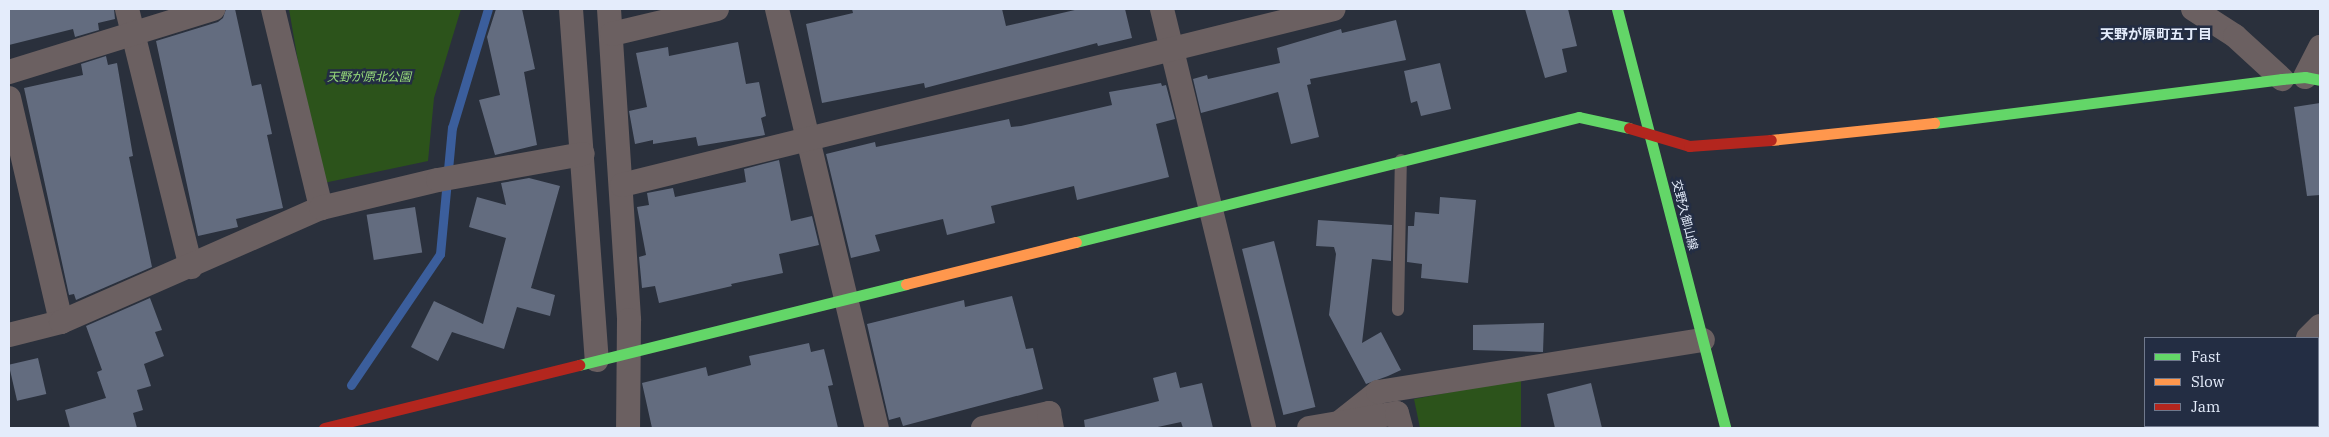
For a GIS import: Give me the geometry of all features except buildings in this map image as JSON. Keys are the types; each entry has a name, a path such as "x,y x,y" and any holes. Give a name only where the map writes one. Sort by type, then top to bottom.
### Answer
{"street":[{"path":"127,9 191,266"},
{"path":"9,72 213,9"},
{"path":"273,9 321,208"},
{"path":"571,9 597,360"},
{"path":"609,9 622,185 630,352 628,428"},
{"path":"612,34 717,9"},
{"path":"777,9 877,428"},
{"path":"1162,9 1264,428"},
{"path":"622,185 1334,9"},
{"name":"交野久御山線","path":"1617,9 1725,428"},
{"path":"2192,9 2235,36 2282,79"},
{"path":"324,428 1579,117 1649,132 1689,146 1866,132 2282,79 2313,78 2320,47"},
{"path":"9,98 60,322"},
{"path":"9,335 60,322 321,208 438,180 583,154"},
{"path":"2309,337 2320,326"},
{"path":"1339,423 1378,392 1703,340"},
{"path":"983,428 1049,412 1052,428"},
{"path":"1309,428 1397,413 1400,428"}],"lane":[{"path":"1398,310 1400,160"}],"shaded area":[{"path":"2320,364 2320,428 2245,428 2319,427"}],"green space":[{"name":"天野が原北公園","path":"289,9 461,9 434,98 428,161 319,184"},
{"path":"1521,379 1521,428 1420,428 1414,399"}],"waterway":[{"path":"351,385 440,254 452,128 488,9"}],"traffic: fast":[{"path":"1617,9 1725,428"},
{"path":"1934,123 2282,79 2305,77 2320,80"},
{"path":"1076,242 1579,117 1629,128"},
{"path":"579,365 906,284"}],"traffic: slow":[{"path":"1771,140 1934,123"},
{"path":"906,284 1076,242"}],"traffic: jam":[{"path":"1629,128 1689,146 1771,140"},
{"path":"324,428 579,365"}],"district":[{"name":"天野が原町五丁目","path":"2156,34"}]}
